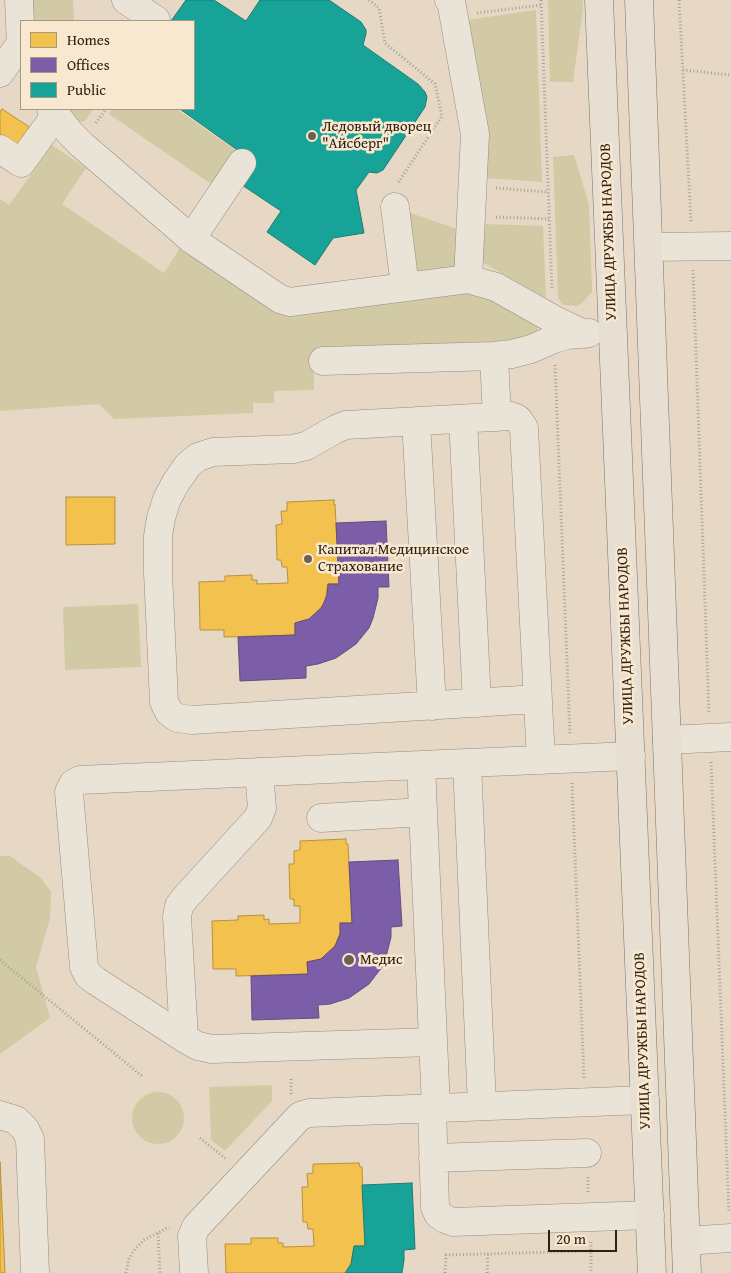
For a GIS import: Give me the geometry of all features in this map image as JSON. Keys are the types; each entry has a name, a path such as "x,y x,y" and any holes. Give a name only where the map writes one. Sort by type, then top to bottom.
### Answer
{"main road":[{"name":"УЛИЦА ДРУЖБЫ НАРОДОВ","path":"599,0 652,1273"},
{"path":"639,0 687,1273"}],"lane":[{"path":"19,0 20,22"},
{"path":"126,0 156,20"},
{"path":"452,8 476,134 468,279"},
{"path":"0,74 20,46"},
{"path":"0,149 22,163 53,112 82,145 191,239 280,299 290,302 468,279 496,287 554,329 584,334 613,332"},
{"path":"191,239 242,163"},
{"path":"396,207 405,287"},
{"path":"649,247 731,246"},
{"path":"323,361 512,354 531,349 554,329"},
{"path":"494,356 497,417"},
{"path":"537,699 192,720 177,718 169,712 164,702 158,536 167,499 175,484 188,465 198,457 213,452 294,449 306,446 336,429 346,426 511,416 518,419 524,428 540,760"},
{"path":"463,419 477,703"},
{"path":"416,421 432,706"},
{"path":"667,740 720,738"},
{"path":"433,1042 212,1049 198,1046 184,1038 88,975 84,967 69,792 73,784 80,780 631,756"},
{"path":"467,763 482,1106"},
{"path":"421,765 433,1042 434,1158 438,1214 444,1219 453,1222 650,1215"},
{"path":"184,1038 177,917 179,906 258,818 262,808 259,772"},
{"path":"321,818 423,812"},
{"path":"155,1019 180,984"},
{"path":"194,1273 192,1236 196,1227 300,1116 309,1112 645,1100"},
{"path":"0,1115 16,1120 25,1129 30,1139 35,1273"},
{"path":"434,1158 587,1153"},
{"path":"686,1241 730,1238"}],"path":[{"path":"369,0 380,8 385,43 435,84 442,116 394,188 396,207"},
{"path":"541,0 570,759 586,1103"},
{"path":"679,0 720,738 730,1238"},
{"path":"452,8 541,5"},
{"path":"683,70 731,75"},
{"path":"472,187 548,192"},
{"path":"471,216 549,219"},
{"path":"0,960 142,1076"},
{"path":"200,1138 230,1163"},
{"path":"587,1153 591,1273"},
{"path":"158,1233 160,1273"},
{"path":"445,1273 446,1255 591,1251"},
{"path":"487,1273 488,1254"}],"shaded area":[{"path":"32,0 73,0 74,20 34,20"},
{"path":"548,0 583,0 573,82 550,82"},
{"path":"536,10 542,182 485,178 467,20"},
{"path":"69,110 92,110 85,121 79,122"},
{"path":"111,110 178,110 241,154 214,186 109,114"},
{"path":"52,145 86,168 62,204 164,273 180,248 184,247 274,311 471,293 490,298 539,324 539,327 528,340 456,346 314,349 314,390 274,391 274,403 253,403 253,413 114,419 99,404 0,411 0,199 9,205"},
{"path":"574,155 589,205 592,287 592,292 577,306 563,305 558,298 553,157"},
{"path":"408,212 457,229 455,265 452,267 415,271"},
{"path":"483,224 543,226 546,298 482,262"},
{"path":"138,604 141,667 65,670 63,607"},
{"path":"0,856 10,856 41,878 51,892 50,918 36,967 50,1018 0,1054"},
{"path":"272,1085 272,1101 225,1151 211,1140 209,1087"},
{"path":"153,1092 163,1092 172,1096 180,1104 184,1118 180,1132 172,1140 163,1144 153,1144 144,1140 136,1132 132,1123 132,1113 136,1104 144,1096"}],"building: Homes":[{"path":"2,109 31,128 18,147 0,135 0,112"},
{"path":"66,497 115,497 115,544 66,545"},
{"path":"334,500 339,584 328,584 325,601 318,612 309,619 295,623 295,635 224,637 224,630 200,630 199,582 225,581 225,576 252,575 252,580 257,580 257,584 288,583 287,567 282,567 281,560 277,560 276,525 282,524 281,511 287,511 287,502"},
{"path":"346,839 346,844 348,844 352,923 340,923 340,934 335,946 321,959 307,962 308,974 236,976 236,969 213,969 212,921 238,920 238,916 264,915 264,920 269,919 269,924 300,923 300,906 294,906 294,899 290,899 289,864 294,864 294,851 300,850 300,841"},
{"path":"0,1162 5,1273 0,1273"},
{"path":"359,1163 360,1167 362,1167 365,1246 354,1246 351,1264 345,1273 226,1273 225,1244 251,1244 251,1238 278,1238 278,1243 283,1243 283,1247 314,1246 313,1229 308,1229 307,1222 303,1222 302,1187 308,1187 307,1174 313,1173 313,1164"}],"building: Offices":[{"path":"386,521 389,587 378,587 378,598 373,618 369,628 356,644 336,658 306,666 306,678 240,681 238,637 295,635 295,623 309,619 322,607 327,595 328,584 339,584 336,523"},
{"path":"398,860 402,926 391,927 391,937 386,957 382,967 369,984 349,998 330,1004 318,1005 319,1018 252,1020 251,976 308,974 307,962 321,959 335,946 340,934 340,923 352,923 349,862"}],"building: Public":[{"name":"Ледовый дворец \"Айсберг\"","path":"186,0 214,0 246,21 260,0 329,0 361,22 366,30 363,45 418,84 427,97 425,107 383,170 377,173 369,172 356,190 364,233 333,238 315,265 267,232 281,211 236,181 250,159 181,110 195,110 195,20 172,20"},
{"path":"412,1183 415,1249 404,1250 402,1273 345,1273 351,1264 354,1246 365,1246 362,1185"}],"place":[{"name":"Ледовый дворец \"Айсберг\"","path":"312,136"},
{"name":"Капитал Медицинское Страхование","path":"308,559"},
{"name":"Медис","path":"349,960"}]}
